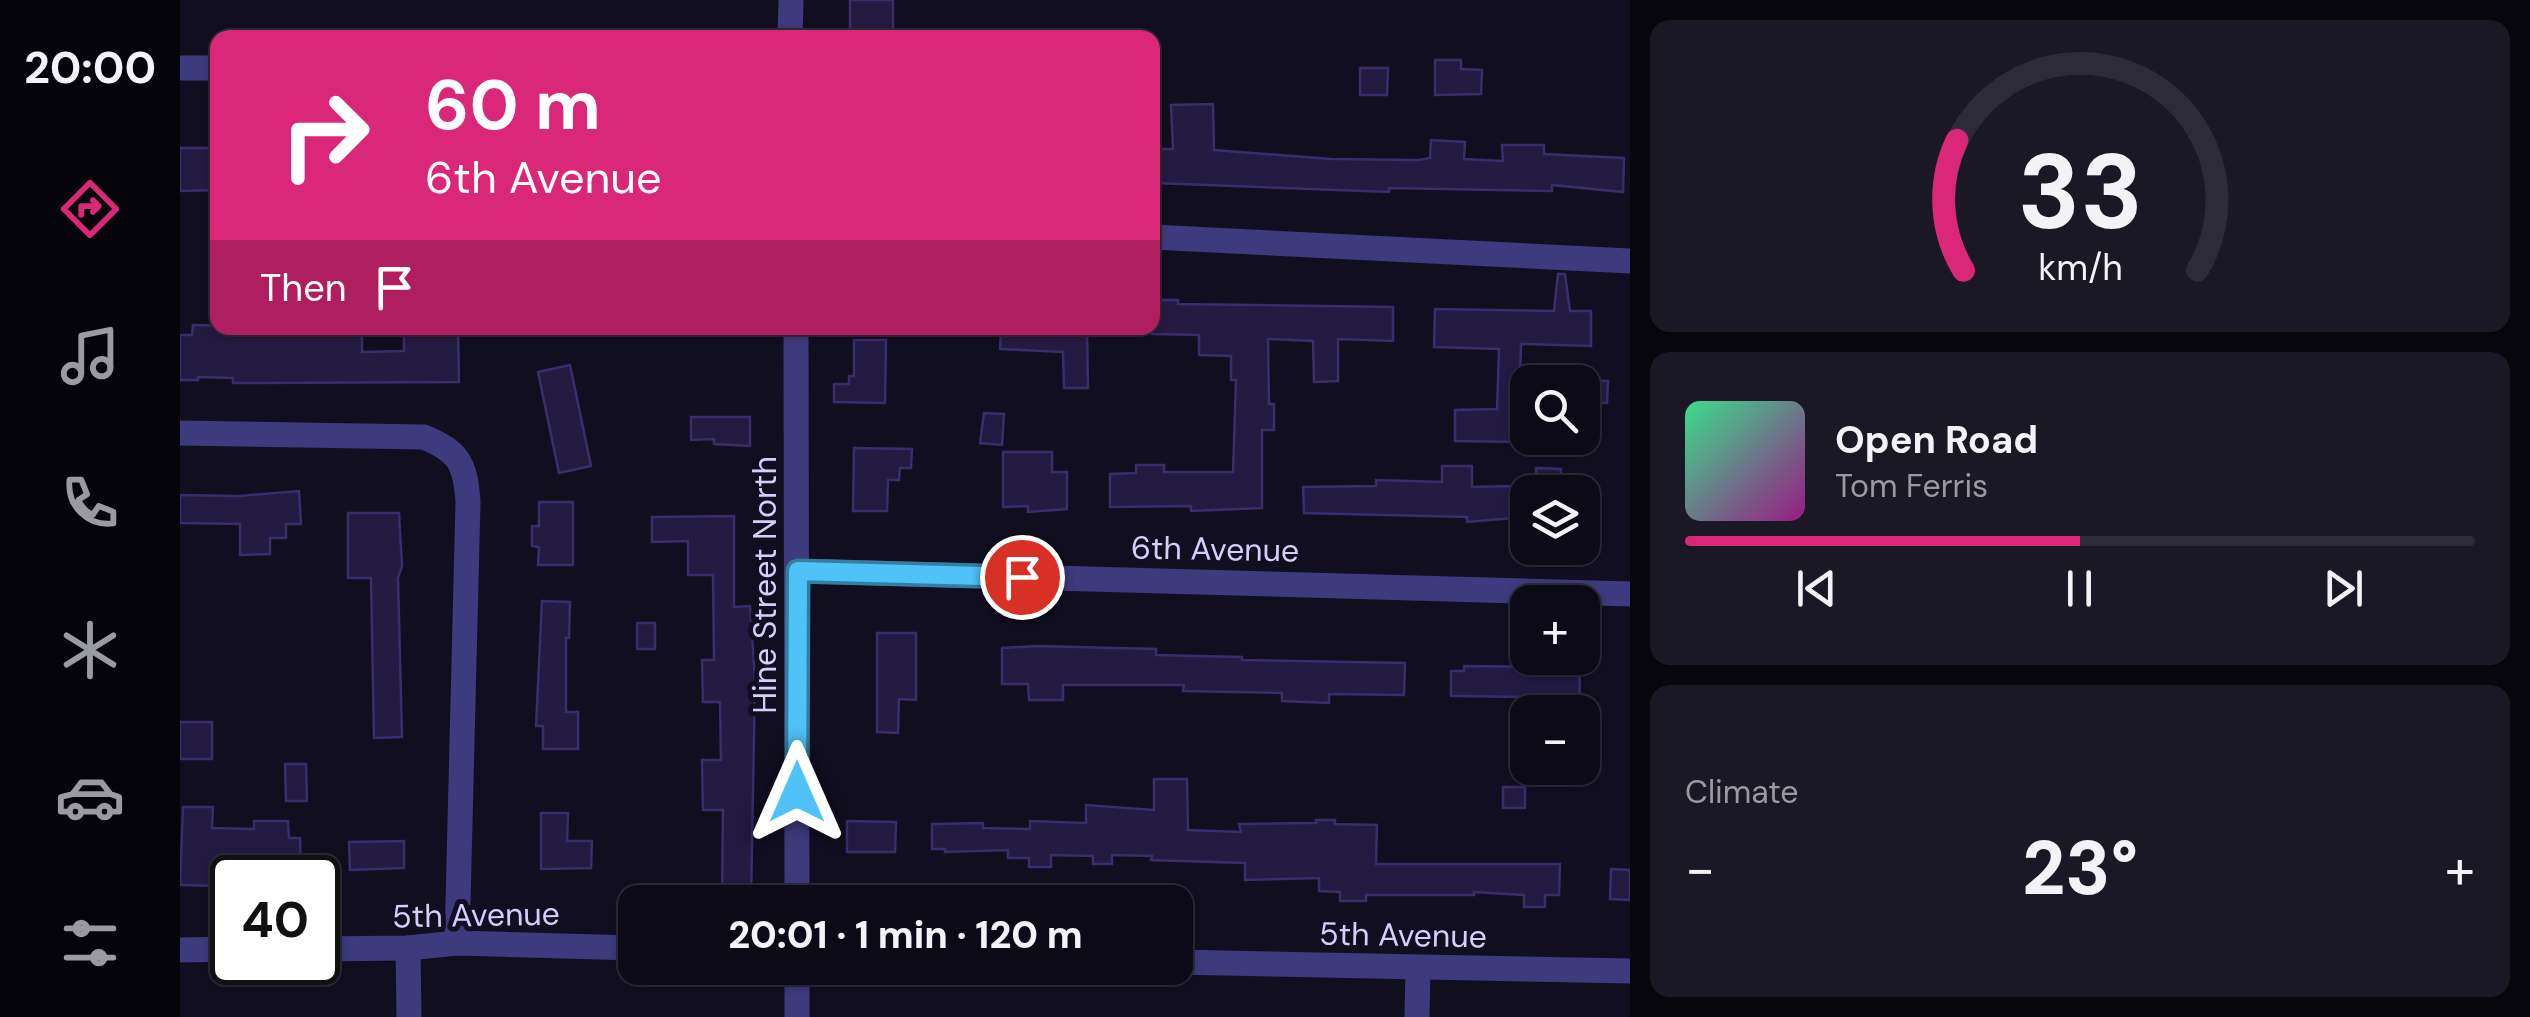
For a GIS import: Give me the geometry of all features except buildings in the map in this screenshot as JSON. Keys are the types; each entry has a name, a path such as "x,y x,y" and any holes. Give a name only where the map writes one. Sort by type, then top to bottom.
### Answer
{"street":[{"path":"790,0 790,30"},
{"path":"180,68 210,68"},
{"path":"1160,237 1630,261"},
{"name":"Hine Street North","path":"796,335 797,885"},
{"path":"180,433 424,437 449,448 466,472 457,944"},
{"name":"6th Avenue","path":"798,571 1630,594"},
{"name":"5th Avenue","path":"340,948 457,944 618,948"},
{"path":"408,948 409,1017"},
{"path":"180,950 210,949"},
{"name":"5th Avenue","path":"1193,962 1630,972"},
{"path":"1418,968 1418,1017"},
{"path":"797,985 797,1017"}],"route":[{"path":"797,792 798,571 1022,577"}]}
